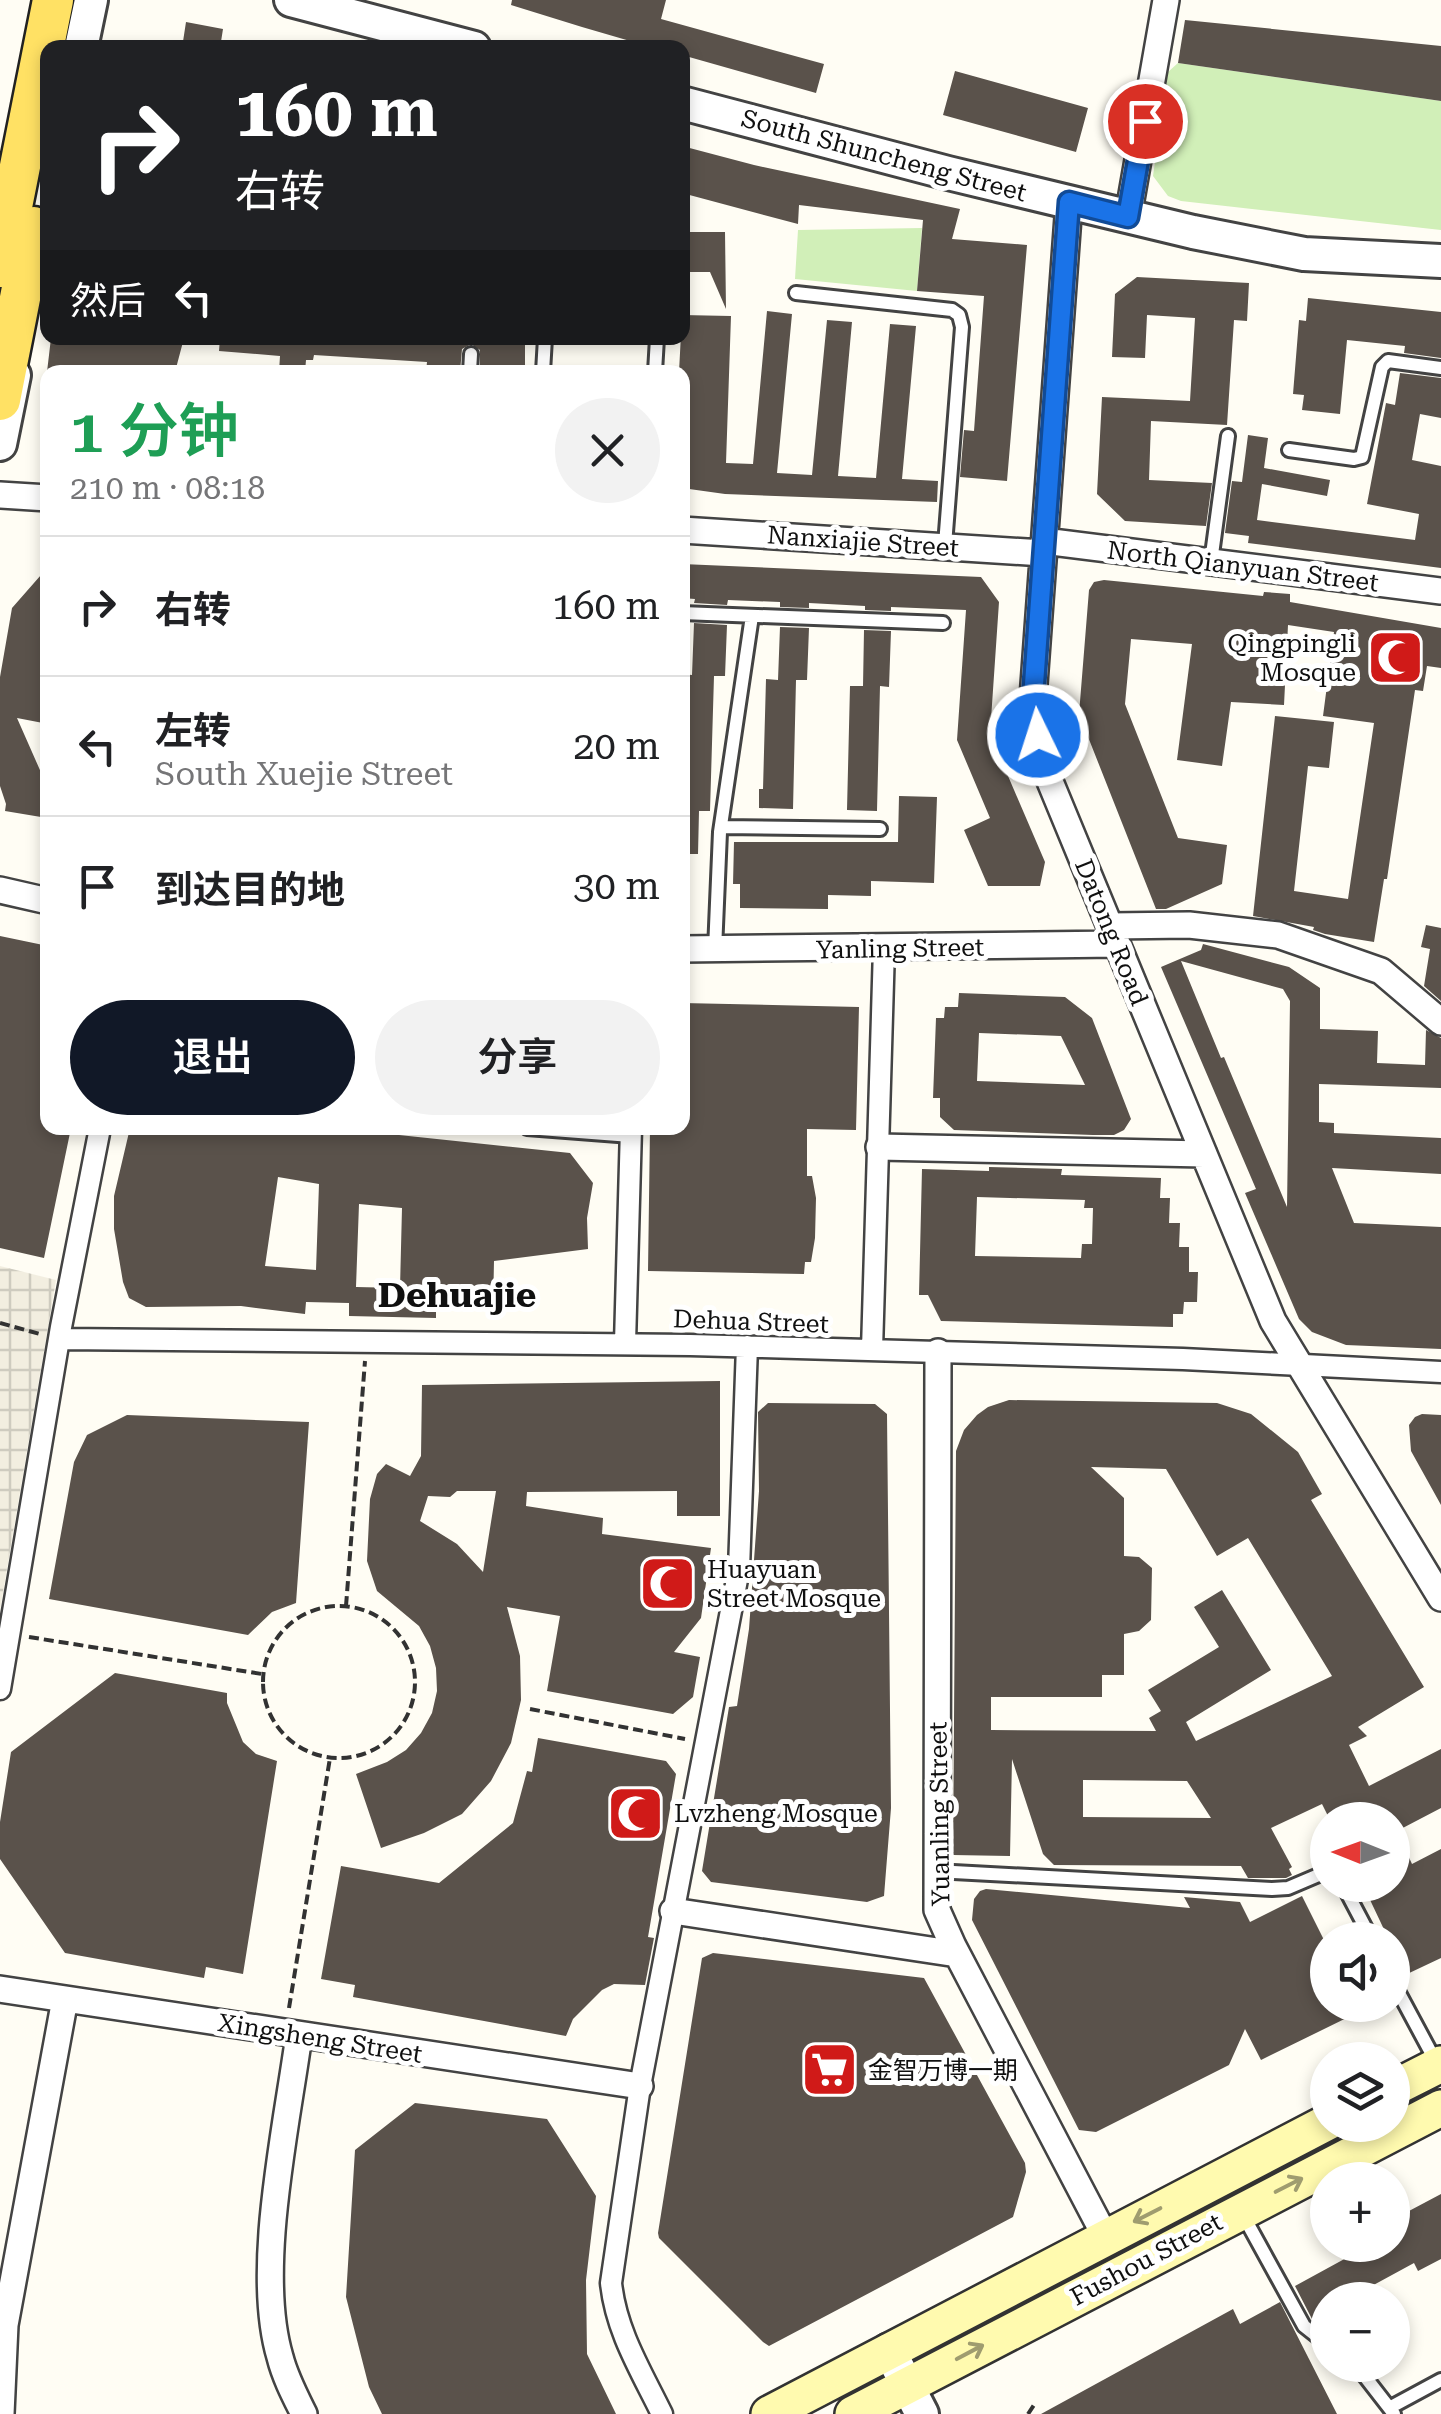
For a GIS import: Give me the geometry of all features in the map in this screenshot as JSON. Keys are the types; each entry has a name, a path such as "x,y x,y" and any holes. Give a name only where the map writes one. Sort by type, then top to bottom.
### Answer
{"main road":[{"path":"45,40 53,0"},
{"path":"72,40 79,0"},
{"path":"0,266 40,65"},
{"path":"0,400 40,199"},
{"path":"1410,2080 1439,2065"},
{"name":"Fushou Street","path":"855,2414 914,2399 1240,2210 1441,2108"},
{"name":"Fushou Street","path":"769,2414 1310,2131"}],"street":[{"path":"0,210 42,0"},
{"path":"84,40 91,0"},
{"path":"1128,217 1166,0"},
{"path":"311,2 446,40"},
{"name":"South Shuncheng Street","path":"690,104 1128,217 1304,254 1441,261"},
{"name":"Datong Road","path":"1069,202 1033,698 1049,779 1273,1321 1441,1598"},
{"path":"0,444 40,252"},
{"path":"0,495 40,498"},
{"name":"Nanxiajie Street","path":"690,530 944,546 1044,547"},
{"name":"North Qianyuan Street","path":"1044,547 1211,562 1441,591"},
{"path":"0,890 40,899"},
{"name":"Yanling Street","path":"690,949 884,948 1114,935 1189,925 1278,935 1382,971 1441,1022"},
{"path":"872,1350 884,948"},
{"path":"0,1689 99,1135"},
{"path":"625,1344 631,1135"},
{"path":"880,1147 1204,1154"},
{"name":"Dehua Street","path":"60,1339 748,1346 1184,1359 1441,1372"},
{"path":"662,2414 622,2336 614,2313 612,2283 640,2086 740,1570 748,1346"},
{"name":"Yuanling Street","path":"938,1352 938,1910 957,1954 1105,2236"},
{"path":"672,1911 957,1954"},
{"name":"Xingsheng Street","path":"0,1989 640,2086"},
{"path":"1,2414 5,2325 64,1999"},
{"path":"292,2034 270,2280 279,2356 304,2414"},
{"path":"855,2414 875,2358 914,2399"}],"lane":[{"path":"796,293 952,310 959,315 962,326 944,546"},
{"path":"470,365 471,354"},
{"path":"1289,450 1362,457 1382,368 1388,360 1441,368"},
{"path":"1211,562 1228,436"},
{"path":"690,613 943,624"},
{"path":"715,950 721,827 752,616"},
{"path":"721,827 880,829"},
{"path":"936,1871 1272,1890 1310,1879"},
{"path":"1410,2013 1439,2065"},
{"path":"1240,2210 1310,2330"},
{"path":"1370,2382 1393,2411 1441,2380"}],"path":[{"path":"0,1323 60,1339"},
{"path":"346,1606 367,1340"},
{"path":"346,1606 370,1611 395,1630 412,1657 416,1688 406,1719 386,1743 357,1757 330,1758 309,1753 283,1734 266,1706 263,1674 273,1644 294,1620 322,1607 346,1606"},
{"path":"9,1634 263,1674"},
{"path":"530,1709 704,1742"},
{"path":"292,2034 330,1758"},
{"path":"1028,2414 1034,2405"}],"green space":[{"path":"1178,63 1441,101 1441,230 1181,201 1168,196 1153,176 1168,72"},
{"path":"922,228 917,291 795,279 798,230"}],"shaded area":[{"path":"0,1266 56,1280 0,1610"}],"building":[{"path":"512,0 666,0 661,19 824,64 816,93 690,57 690,40 627,40 511,5"},
{"path":"1185,20 1441,46 1441,101 1178,63"},
{"path":"186,22 223,29 221,40 183,40"},
{"path":"955,71 1088,108 1076,152 943,115"},
{"path":"690,148 960,209 952,239 1027,245 1007,481 960,477 964,430 974,431 984,296 917,291 923,220 799,205 798,224 690,195"},
{"path":"690,232 725,232 726,309 710,272 690,272"},
{"path":"1137,277 1249,283 1247,321 1234,320 1227,425 1151,421 1149,480 1212,483 1206,526 1125,521 1097,494 1102,397 1190,401 1195,318 1147,315 1145,358 1112,357 1115,294"},
{"path":"1308,298 1441,312 1441,358 1404,353 1405,346 1347,340 1340,414 1302,410 1304,395 1293,394 1299,320 1306,321"},
{"path":"767,311 792,314 777,473 812,475 827,320 852,322 838,476 876,478 890,324 916,326 902,479 938,481 937,502 725,494 690,489 690,365 679,365 680,345 690,345 690,315 731,316 726,463 753,464"},
{"path":"50,345 182,345 177,365 48,365"},
{"path":"219,345 469,345 462,349 461,365 314,355 306,365 279,365 280,356 219,351"},
{"path":"472,345 525,345 525,365 480,365 480,350"},
{"path":"1400,373 1441,378 1441,418 1420,414 1412,460 1441,466 1441,568 1248,543 1249,536 1225,533 1232,481 1242,482 1248,435 1268,438 1264,468 1330,480 1327,496 1262,484 1257,520 1415,540 1419,514 1367,504 1386,403 1395,405"},
{"path":"690,564 981,577 999,602 990,734 1045,862 1040,886 988,886 964,830 990,818 957,740 966,610 865,610 865,606 809,603 809,608 780,607 780,602 728,600 727,605 694,603 695,599 690,599"},
{"path":"40,576 40,722 17,718 40,770 40,817 5,811 0,786 0,677 12,608"},
{"path":"1094,582 1263,596 1264,592 1290,594 1290,602 1441,628 1441,668 1427,666 1423,691 1415,690 1374,942 1253,916 1275,716 1334,722 1329,768 1308,766 1294,891 1348,899 1374,723 1323,716 1334,632 1288,625 1284,705 1231,702 1222,766 1177,760 1192,644 1131,639 1125,704 1178,838 1227,845 1222,884 1166,909 1156,909 1079,714 1089,590"},
{"path":"694,623 727,625 725,676 714,676 710,811 699,811 698,854 690,854"},
{"path":"780,627 809,628 807,680 796,680 793,809 759,808 766,679 778,680"},
{"path":"864,630 891,631 889,687 880,686 877,811 847,810 850,686 863,686"},
{"path":"899,796 937,797 934,883 871,881 871,896 828,895 828,909 740,908 740,884 733,884 734,842 898,842"},
{"path":"1426,925 1441,928 1441,1001 1424,986 1430,949 1421,947"},
{"path":"0,936 40,944 40,1135 70,1135 44,1258 0,1248"},
{"path":"1203,944 1289,967 1320,988 1320,1029 1378,1031 1377,1063 1425,1065 1426,1030 1441,1038 1441,1088 1319,1084 1319,1122 1334,1123 1334,1133 1441,1138 1441,1174 1332,1168 1354,1223 1441,1227 1441,1349 1346,1345 1312,1332 1299,1319 1245,1193 1256,1189 1161,967 1201,950","holes":["1181,961 1283,989 1290,1001 1287,1207"]},
{"path":"959,993 1065,997 1092,1018 1131,1119 1124,1130 1114,1135 1093,1135 954,1130 940,1117 940,1098 933,1098 936,1018 944,1018 945,1007 958,1007","holes":["979,1033 1061,1036 1085,1085 977,1081"]},
{"path":"690,1003 859,1007 856,1130 807,1129 807,1176 812,1176 816,1198 815,1238 811,1262 805,1262 804,1274 648,1271 650,1135 690,1135"},
{"path":"128,1135 399,1135 570,1153 593,1183 587,1218 588,1249 494,1261 493,1311 436,1309 436,1318 349,1316 349,1303 306,1302 305,1314 241,1306 146,1307 129,1298 114,1229 114,1196","holes":["278,1177 319,1184 316,1270 265,1266","359,1204 402,1208 400,1288 356,1287"]},
{"path":"989,1167 1062,1169 1061,1175 1161,1178 1160,1198 1170,1198 1169,1223 1180,1223 1179,1247 1189,1247 1189,1272 1198,1272 1197,1302 1184,1302 1183,1314 1173,1314 1173,1327 941,1321 928,1295 919,1295 922,1169 989,1171","holes":["977,1197 1085,1200 1084,1208 1093,1208 1092,1244 1082,1244 1081,1258 975,1256"]},
{"path":"720,1381 720,1516 677,1516 677,1491 527,1492 526,1506 603,1518 602,1534 711,1548 701,1618 674,1652 700,1657 693,1697 673,1714 547,1691 560,1616 507,1607 520,1656 521,1700 511,1743 491,1781 462,1814 381,1848 356,1774 406,1750 432,1713 437,1691 430,1646 419,1626 377,1591 367,1561 370,1499 377,1474 386,1464 410,1476 421,1456 422,1385","holes":["496,1491 483,1572 457,1544 420,1521 428,1496"]},
{"path":"1009,1400 1217,1403 1251,1414 1298,1452 1322,1494 1311,1500 1424,1687 1358,1727 1367,1736 1349,1745 1369,1786 1441,1749 1441,1808 1410,1824 1410,1802 1310,1802 1310,1810 1271,1828 1292,1867 1292,1875 1286,1878 1248,1878 1241,1866 1054,1865 1043,1854 1012,1759 1010,1856 953,1855 956,1451 964,1430 977,1415","holes":["1091,1467 1166,1469 1217,1556 1248,1538 1332,1676 1196,1741 1186,1722 1271,1670 1222,1590 1194,1607 1219,1647 1148,1690 1161,1711 1149,1718 1156,1731 991,1730 991,1697 1102,1697 1102,1675 1124,1675 1124,1634 1139,1631 1151,1620 1152,1568 1139,1557 1124,1556 1124,1498","1083,1780 1187,1781 1211,1818 1083,1817"]},
{"path":"768,1403 875,1404 887,1414 891,1808 884,1896 867,1902 711,1882 702,1871 729,1707 737,1706 749,1629 759,1491 758,1412"},
{"path":"1422,1414 1441,1415 1441,1505 1411,1451 1409,1425"},
{"path":"127,1415 309,1422 296,1603 272,1612 248,1635 49,1599 74,1462 87,1435"},
{"path":"115,1673 227,1693 227,1703 243,1742 256,1754 277,1761 243,1974 206,1967 204,1978 65,1953 0,1859 0,1822 11,1752"},
{"path":"538,1738 666,1761 676,1774 648,1937 654,1938 645,1985 614,1984 602,1990 573,2019 566,2036 353,1997 355,1985 321,1979 341,1866 439,1883 513,1823 527,1771 532,1772"},
{"path":"1441,1849 1441,1958 1410,1973 1410,1922 1380,1922 1371,1902 1410,1902 1410,1860 1412,1864"},
{"path":"980,1891 1190,1908 1184,1897 1240,1902 1250,1922 1302,1896 1315,1922 1310,1922 1310,2022 1338,2022 1261,2060 1245,2029 1229,2065 1096,2132 1079,2130 972,1920 974,1899"},
{"name":"金智万博一期","path":"713,1953 924,1978 1025,2163 1013,2217 769,2346 763,2342 658,2233 702,1958"},
{"path":"415,2103 547,2119 596,2196 586,2280 587,2354 616,2414 382,2414 369,2387 346,2297 355,2150"},
{"path":"1441,2194 1441,2259 1418,2271 1414,2263 1379,2282 1310,2282 1310,2315 1295,2286 1339,2262 1410,2262 1410,2210"},
{"path":"1280,2302 1310,2361 1310,2382 1321,2382 1337,2414 1041,2414 1233,2309 1240,2324"}],"place":[{"name":"Qingpingli Mosque","path":"1395,657"},
{"name":"Huayuan Street Mosque","path":"668,1583"},
{"name":"Lvzheng Mosque","path":"635,1813"},
{"name":"金智万博一期","path":"829,2070"}],"district":[{"name":"Dehuajie","path":"457,1295"}],"route":[{"path":"1038,735 1033,698 1069,202 1128,217 1145,121"}]}
